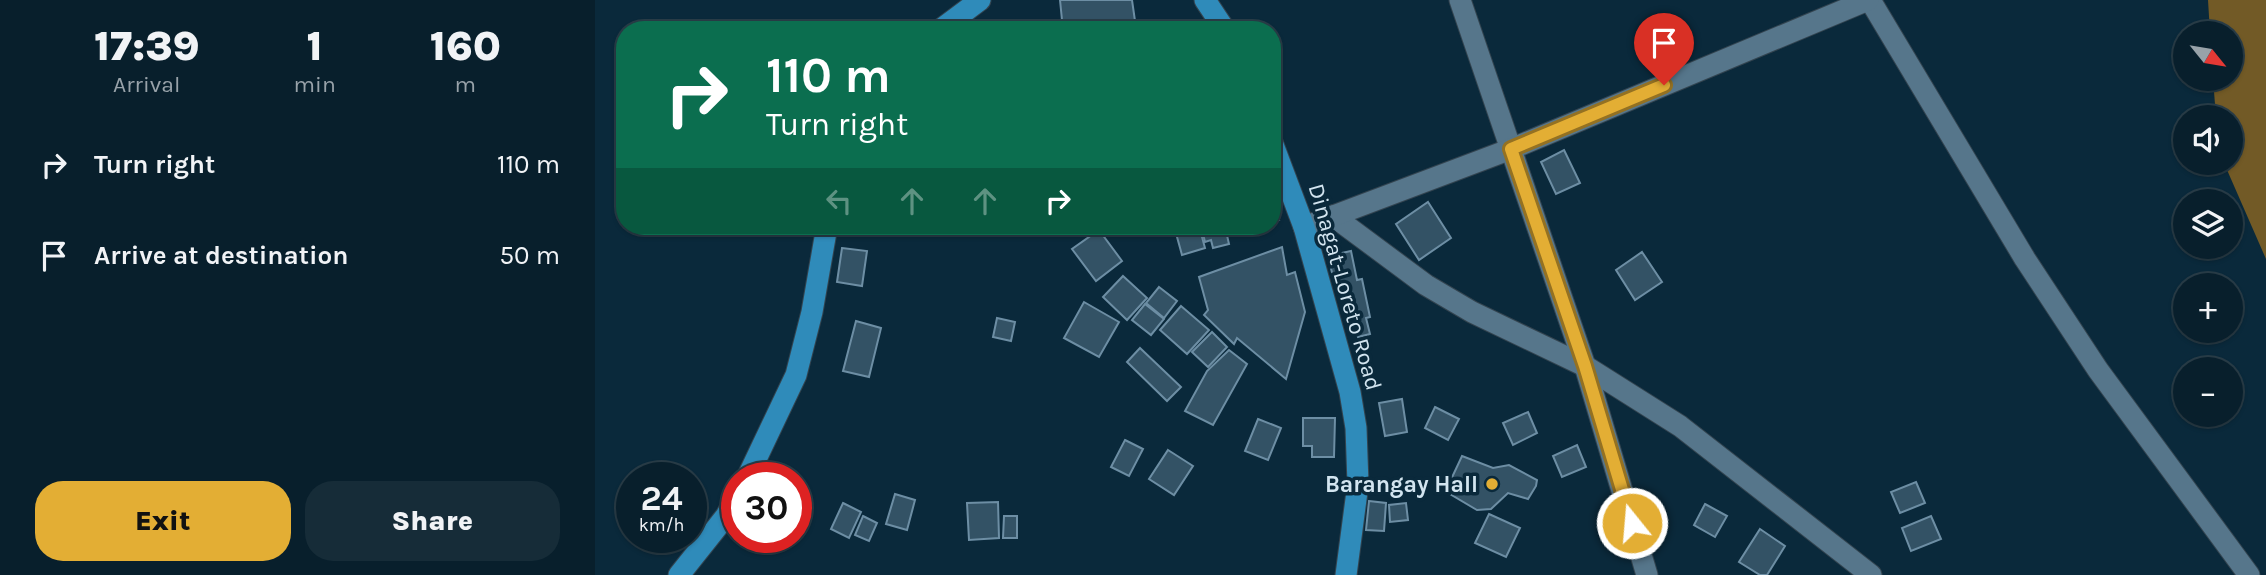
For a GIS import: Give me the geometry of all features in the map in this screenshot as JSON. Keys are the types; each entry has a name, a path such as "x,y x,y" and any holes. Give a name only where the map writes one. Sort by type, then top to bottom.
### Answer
{"main road":[{"path":"952,21 980,0"},
{"path":"1205,0 1219,21"},
{"name":"Dinagat-Loreto Road","path":"1281,166 1304,227 1342,357 1356,428 1358,484 1346,575"},
{"path":"755,462 796,375 812,312 825,235"},
{"path":"679,575 721,522"}],"street":[{"path":"1460,0 1585,366 1647,575"},
{"path":"1304,227 1511,149 1869,0 2025,259 2091,359 2249,575"},
{"path":"1333,216 1449,299 1585,366 1680,426 1871,575"}],"shaded area":[{"path":"2208,0 2266,0 2266,259 2243,206 2243,189 2235,189 2229,175 2243,175 2243,105 2215,105 2214,91 2243,91 2243,21 2209,21"}],"building":[{"path":"1060,0 1132,0 1135,21 1062,21"},
{"path":"1564,150 1580,183 1556,194 1541,162"},
{"path":"1428,202 1451,238 1419,260 1396,224"},
{"path":"1092,235 1103,235 1122,261 1096,281 1072,249"},
{"path":"1176,235 1201,235 1205,248 1182,255"},
{"path":"1203,235 1227,235 1229,244 1213,248 1211,240 1205,242"},
{"path":"1282,247 1287,275 1295,272 1305,312 1286,379 1237,338 1234,344 1204,315 1208,310 1199,277"},
{"path":"842,248 867,251 862,286 837,282"},
{"path":"1351,251 1357,280 1362,279 1370,317 1366,318 1370,334 1358,337 1342,283 1335,285 1328,256"},
{"path":"1642,252 1662,282 1635,300 1616,270"},
{"path":"1123,276 1147,298 1127,320 1103,297"},
{"path":"1159,287 1177,301 1164,318 1146,303"},
{"path":"1084,302 1119,322 1099,357 1064,338"},
{"path":"1145,304 1164,319 1151,335 1132,320"},
{"path":"1181,306 1209,330 1187,354 1160,330"},
{"path":"997,318 1015,322 1011,341 993,337"},
{"path":"856,321 881,328 869,377 843,371"},
{"path":"1212,332 1227,347 1208,367 1192,352"},
{"path":"1140,348 1181,387 1167,401 1127,362"},
{"path":"1229,350 1247,364 1213,425 1185,411 1207,371"},
{"path":"1402,399 1407,432 1385,436 1379,403"},
{"path":"1435,407 1459,419 1448,440 1425,428"},
{"path":"1528,412 1537,433 1513,445 1503,423"},
{"path":"1303,418 1335,418 1334,457 1312,457 1312,446 1303,446"},
{"path":"1258,419 1281,428 1268,460 1245,451"},
{"path":"1125,440 1143,449 1129,476 1111,467"},
{"path":"1577,445 1586,467 1562,477 1553,456"},
{"path":"1168,450 1193,466 1174,495 1149,479"},
{"name":"Barangay Hall","path":"1462,456 1493,468 1509,465 1537,480 1536,486 1528,499 1508,493 1491,509 1477,510 1450,494 1447,488"},
{"path":"1916,482 1925,503 1900,513 1891,492"},
{"path":"895,494 915,500 907,530 886,524"},
{"path":"1369,501 1386,503 1384,531 1366,530"},
{"path":"998,502 999,538 969,540 967,503"},
{"path":"843,503 861,512 849,538 831,529"},
{"path":"1406,503 1408,520 1390,522 1389,505"},
{"path":"1705,504 1727,516 1715,537 1694,525"},
{"path":"1489,514 1520,528 1506,557 1475,543"},
{"path":"863,516 877,523 869,541 855,535"},
{"path":"1004,516 1017,516 1017,538 1003,538"},
{"path":"1931,516 1941,539 1911,551 1902,528"},
{"path":"1760,529 1785,546 1767,575 1760,575 1739,562"}],"place":[{"name":"Barangay Hall","path":"1492,484"}],"route":[{"path":"1632,523 1585,366 1511,149 1664,85"}]}
